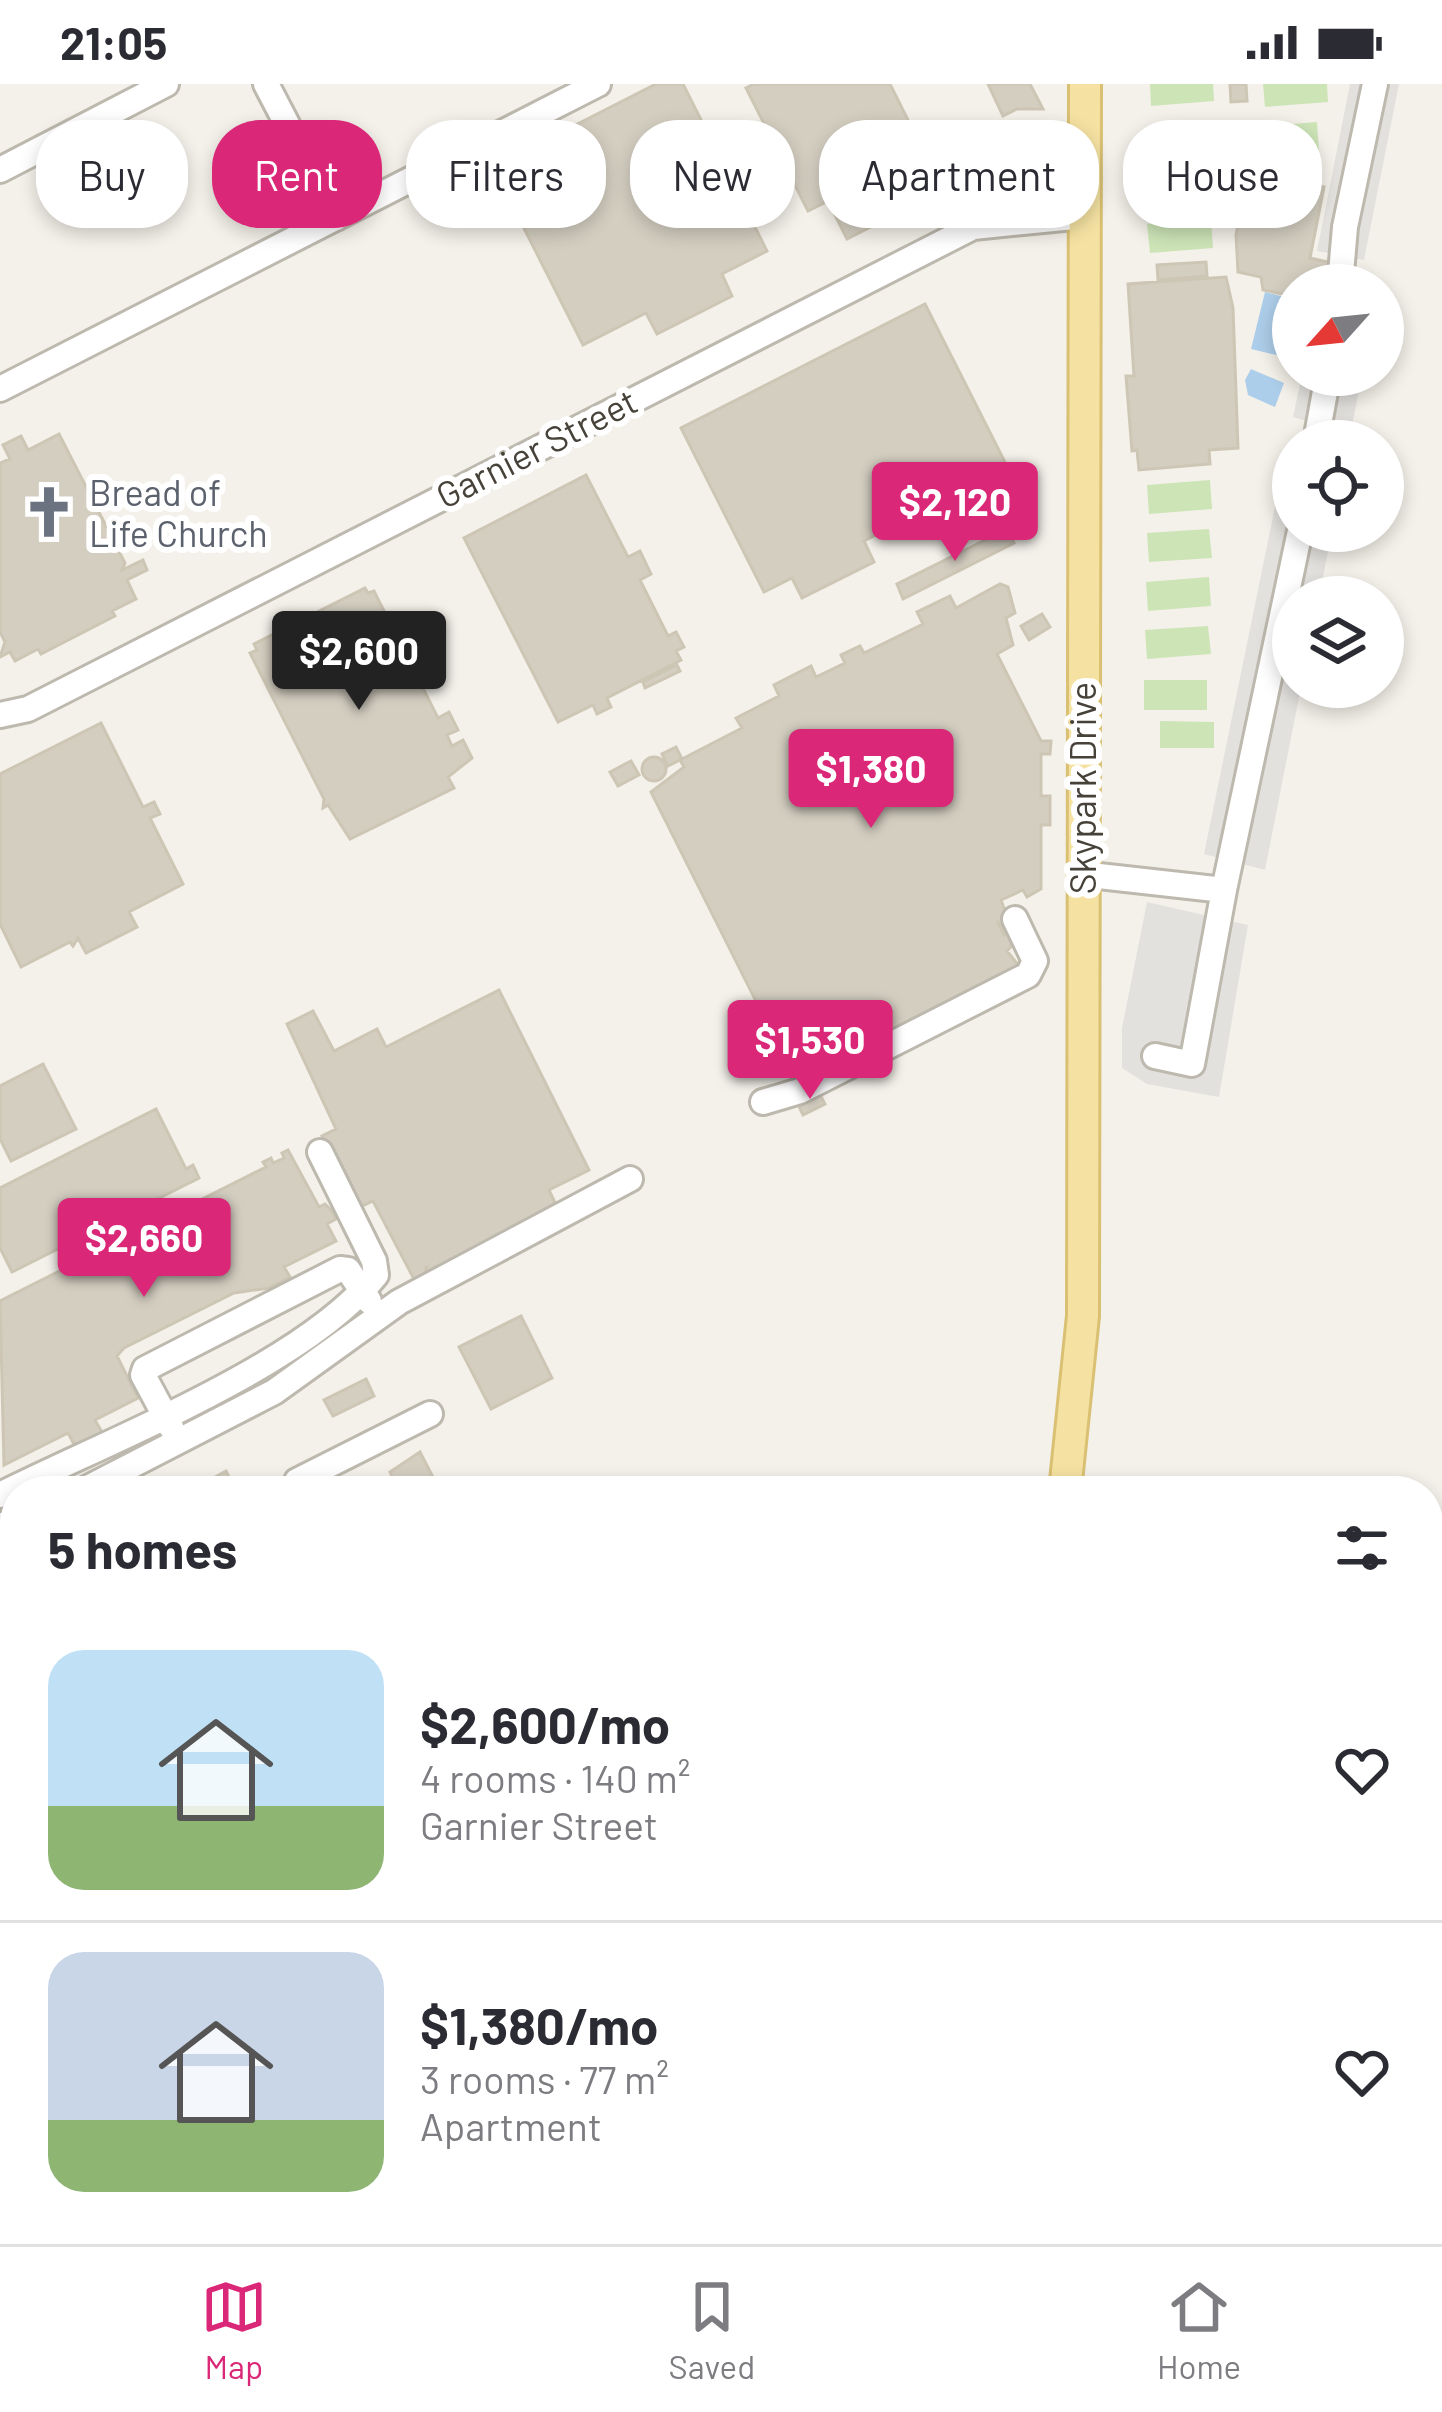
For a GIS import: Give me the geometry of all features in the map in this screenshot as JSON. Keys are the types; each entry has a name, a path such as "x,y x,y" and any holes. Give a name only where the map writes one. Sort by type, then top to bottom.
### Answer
{"main road":[{"name":"Skypark Drive","path":"1085,84 1085,120"},
{"name":"Skypark Drive","path":"1067,1476 1083,1316 1084,228"}],"street":[{"path":"0,170 166,84"},
{"path":"266,84 285,120"},
{"path":"382,194 598,84"},
{"path":"1342,264 1375,84"},
{"path":"0,389 316,228"},
{"name":"Garnier Street","path":"0,715 28,709 970,228"},
{"path":"1155,1056 1192,1064 1296,552"},
{"path":"1081,874 1224,890"},
{"path":"1015,919 1035,961 1034,970"},
{"path":"763,1102 800,1091 1034,970 1081,965"},
{"path":"38,1476 277,1358 363,1292 376,1275 374,1261 320,1153"},
{"path":"111,1476 274,1392 398,1302 630,1179"},
{"path":"178,1442 143,1375 146,1369 340,1269 348,1270 381,1318"},
{"path":"307,1476 430,1414"}],"green space":[{"path":"1150,84 1213,84 1214,101 1151,106"},
{"path":"1263,84 1327,84 1328,102 1265,107"},
{"path":"1147,228 1212,228 1213,248 1150,253"},
{"path":"1210,480 1212,509 1149,514 1147,485"},
{"path":"1209,529 1212,558 1149,562 1147,533"},
{"path":"1209,577 1211,606 1148,611 1146,582"},
{"path":"1208,626 1211,654 1147,659 1145,630"},
{"path":"1144,680 1207,680 1207,710 1144,710"},
{"path":"1160,721 1214,722 1214,748 1160,748"}],"shaded area":[{"path":"1350,84 1399,84 1364,260 1317,251"},
{"path":"1298,396 1358,396 1353,420 1293,417"},
{"path":"1272,521 1272,552 1328,552 1323,576 1272,576 1272,708 1297,708 1265,870 1204,854"},
{"path":"1147,902 1248,925 1219,1097 1147,1084 1122,1068 1122,1028"}],"water":[{"path":"1265,292 1272,294 1272,354 1251,349"},
{"path":"1251,369 1272,378 1272,396 1279,396 1275,407 1248,395 1245,380"}],"building":[{"path":"656,84 683,84 701,120 630,120 630,228 755,228 767,251 722,274 732,296 657,334 646,313 583,345 524,228 606,228 606,120 585,120"},
{"path":"754,84 890,84 908,120 819,120 819,206 808,211 795,185 795,120 762,120 746,88"},
{"path":"988,84 1030,84 1043,109 1017,109 1003,116"},
{"path":"1230,84 1246,84 1247,101 1231,102"},
{"path":"842,228 868,228 847,239"},
{"path":"1237,228 1316,228 1310,258 1336,264 1272,264 1272,292 1263,290 1261,277 1238,272"},
{"path":"1206,262 1207,276 1158,280 1157,265"},
{"path":"1226,277 1233,308 1238,448 1209,450 1210,464 1139,470 1137,450 1132,451 1126,376 1134,376 1128,284"},
{"path":"925,304 1008,468 937,504 941,512 931,517 927,509 864,541 874,562 802,598 792,578 764,592 681,428"},
{"name":"Bread of Life Church","path":"59,434 125,563 122,570 143,560 147,570 127,580 136,599 112,611 115,616 41,654 38,649 15,661 10,652 0,657 5,642 0,632 0,463 10,459 3,445 21,436 28,450"},
{"path":"586,475 628,557 640,551 651,574 640,580 668,636 676,632 684,647 676,651 681,660 607,698 611,707 597,714 593,705 558,722 464,538"},
{"path":"1007,529 1014,543 903,599 897,584"},
{"path":"1000,584 1008,587 1015,613 1006,618 1013,645 997,654 1041,741 1051,741 1050,754 1041,754 1041,796 1050,796 1050,825 1041,825 1041,889 1027,897 1023,890 1001,900 1011,928 1005,931 997,921 1004,935 1010,932 1015,942 1007,951 1020,967 833,1066 823,1045 787,1063 651,792 684,767 680,760 668,766 662,754 676,747 682,759 742,728 736,718 779,696 774,685 811,666 816,677 845,663 841,655 860,646 864,653 923,624 917,612 950,596 956,608"},
{"path":"365,588 368,593 374,591 438,718 449,712 458,730 447,735 452,746 463,740 472,758 448,777 454,788 350,839 328,805 323,808 324,799 250,653 257,650 254,644"},
{"path":"1042,614 1050,627 1029,640 1021,626"},
{"path":"677,665 680,671 645,688 643,682"},
{"path":"101,723 143,807 154,802 160,814 150,818 183,884 129,912 137,927 86,953 78,938 73,946 70,942 21,967 0,924 0,774"},
{"path":"654,757 663,760 663,778 654,781 645,778 642,769 645,760"},
{"path":"631,761 639,775 618,786 610,772"},
{"path":"499,990 589,1170 549,1190 558,1209 429,1273 426,1266 426,1276 415,1281 373,1201 358,1208 322,1136 336,1129 287,1024 313,1011 334,1051 377,1029 386,1047"},
{"path":"43,1064 76,1129 11,1161 0,1139 0,1086"},
{"path":"817,1089 825,1104 803,1115 796,1100"},
{"path":"156,1109 186,1169 193,1165 199,1178 12,1272 0,1248 0,1188"},
{"path":"288,1150 319,1207 325,1204 332,1211 336,1219 327,1224 336,1241 284,1267 290,1277 269,1288 234,1293 124,1348 117,1356 138,1398 95,1420 103,1434 76,1448 68,1433 4,1465 0,1301 266,1167 263,1162 284,1158 282,1153"},
{"path":"521,1316 552,1378 491,1409 459,1347"},
{"path":"366,1379 374,1396 333,1416 324,1400"},
{"path":"420,1452 432,1476 392,1476 390,1472"}],"place":[{"name":"Bread of Life Church","path":"49,512"}]}
